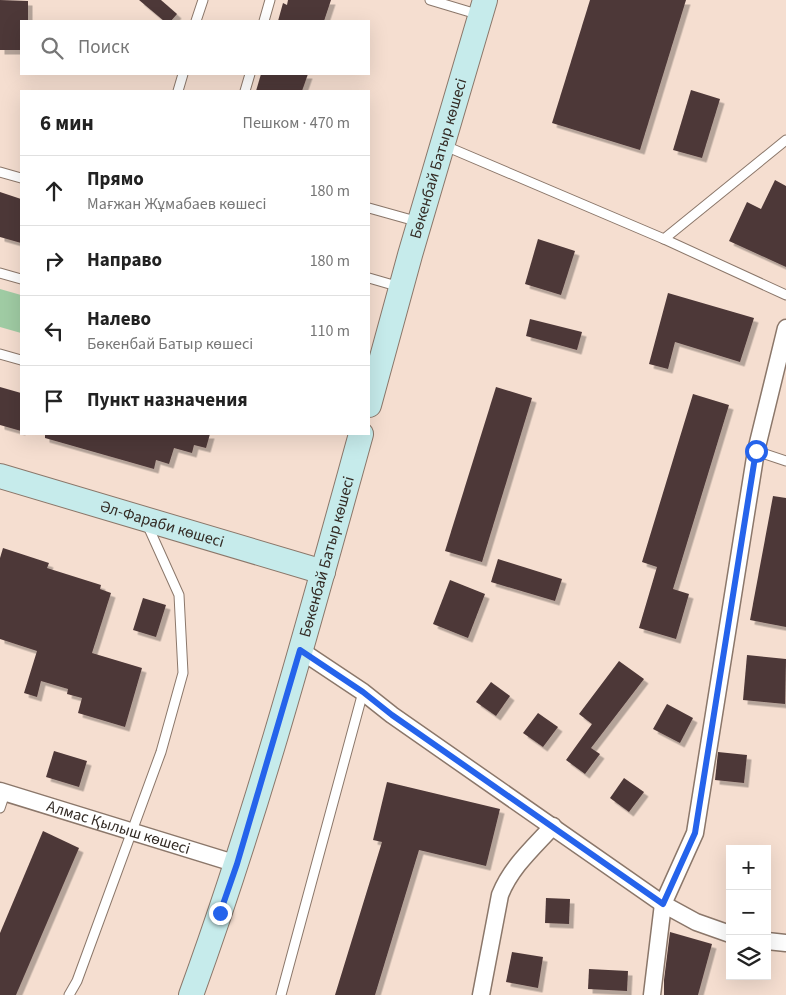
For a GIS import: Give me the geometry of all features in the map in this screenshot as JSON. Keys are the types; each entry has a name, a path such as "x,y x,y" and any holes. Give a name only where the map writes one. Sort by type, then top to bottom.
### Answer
{"main road":[{"name":"Бөкенбай Батыр көшесі","path":"370,401 482,8"},
{"name":"Бөкенбай Батыр көшесі","path":"191,995 237,864 323,572 361,435"},
{"name":"Әл-Фараби көшесі","path":"0,476 323,572"}],"street":[{"path":"652,995 663,904 695,833 756,451 786,328"},
{"path":"300,650 363,692 392,715 663,904 696,922 726,933"},
{"name":"Алмас Қылыш көшесі","path":"2,798 133,832 237,864"},
{"path":"481,995 500,895 506,880 553,826"},
{"path":"771,941 786,943"}],"lane":[{"path":"196,20 203,0"},
{"path":"264,20 270,0"},
{"path":"430,0 482,8"},
{"path":"178,90 183,75"},
{"path":"245,90 250,75"},
{"path":"664,238 786,140"},
{"path":"443,145 664,238 786,296"},
{"path":"0,172 20,178"},
{"path":"370,208 420,222"},
{"path":"0,273 20,280"},
{"path":"370,278 401,288"},
{"path":"0,354 20,360"},
{"path":"756,451 786,461"},
{"path":"69,995 77,981 133,832 161,752 182,673 179,595 145,519"},
{"path":"281,995 363,692"}],"green space":[{"path":"0,289 20,295 20,333 0,327"}],"building":[{"path":"0,0 28,1 28,20 20,20 20,50 0,50"},
{"path":"139,0 161,0 177,14 172,20 163,20"},
{"path":"288,0 331,0 324,20 278,20 283,3 287,5"},
{"path":"590,0 686,0 640,150 552,123"},
{"path":"261,75 308,75 302,90 256,90"},
{"path":"691,90 720,99 702,158 673,150"},
{"path":"775,180 786,186 786,267 729,241 747,202 761,209"},
{"path":"0,192 20,199 20,243 0,237"},
{"path":"538,239 575,251 561,295 525,284"},
{"path":"668,293 754,318 740,362 675,342 668,369 649,364"},
{"path":"530,319 582,332 577,350 526,336"},
{"path":"0,387 20,393 20,431 0,425"},
{"path":"496,387 532,398 482,562 445,551"},
{"path":"693,394 729,405 673,589 689,594 676,639 639,628 657,567 642,562"},
{"path":"45,435 210,435 206,448 194,445 192,453 174,448 169,464 156,460 154,469 45,438"},
{"path":"773,496 786,498 786,627 750,620"},
{"path":"3,548 49,563 47,568 101,585 100,589 111,593 92,653 142,668 125,727 78,713 82,698 67,694 68,689 41,681 37,697 24,693 37,651 0,639 0,558"},
{"path":"498,559 562,579 555,601 491,582"},
{"path":"450,580 485,594 468,638 433,624"},
{"path":"143,598 166,605 156,637 133,630"},
{"path":"747,655 786,659 785,704 743,700"},
{"path":"619,661 644,679 591,748 600,754 585,774 566,760 592,724 579,714"},
{"path":"491,682 510,696 496,716 476,702"},
{"path":"667,704 693,718 680,743 653,729"},
{"path":"538,713 558,727 543,747 523,733"},
{"path":"54,751 87,761 79,787 46,777"},
{"path":"718,752 747,755 744,783 715,780"},
{"path":"624,778 644,792 629,812 610,798"},
{"path":"387,782 500,809 486,866 419,850 375,995 335,995 382,842 373,840"},
{"path":"43,831 79,848 16,995 0,995 0,933"},
{"path":"546,898 570,899 569,924 545,923"},
{"path":"670,932 712,944 698,995 664,995"},
{"path":"512,952 543,957 538,988 506,982"},
{"path":"589,969 628,971 627,991 588,989"}],"route":[{"path":"220,913 237,864 300,650 363,692 392,715 663,904 695,833 756,451"}]}
